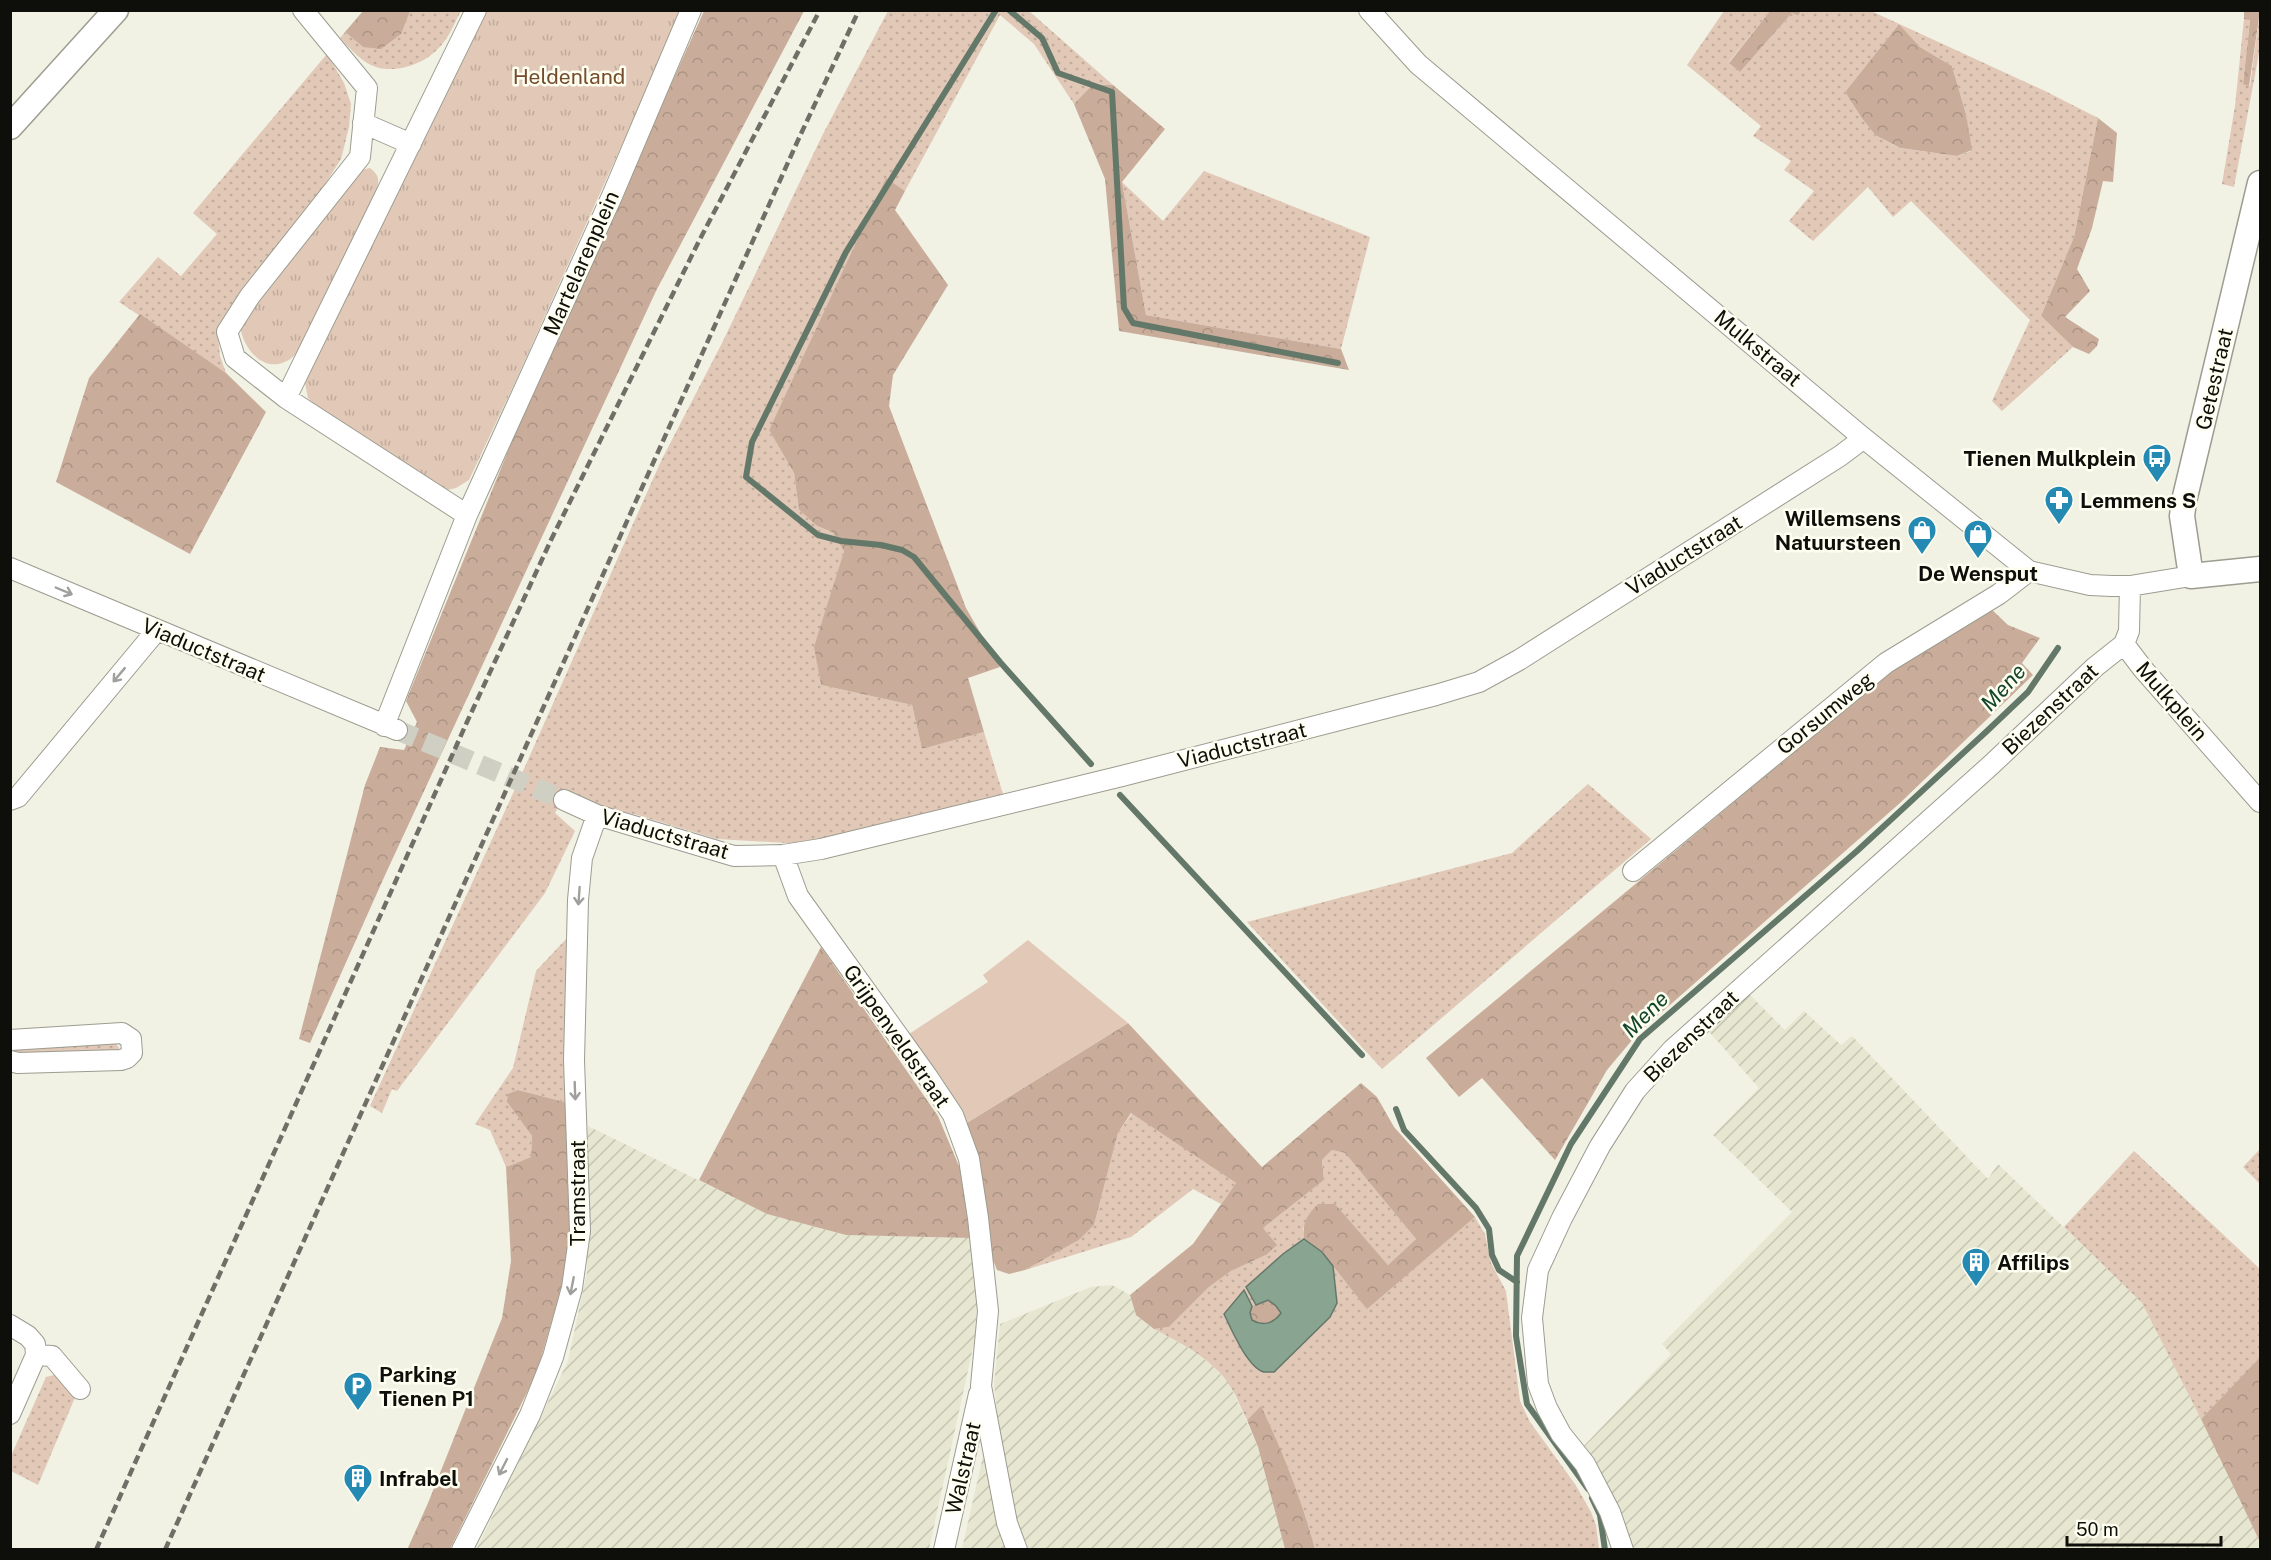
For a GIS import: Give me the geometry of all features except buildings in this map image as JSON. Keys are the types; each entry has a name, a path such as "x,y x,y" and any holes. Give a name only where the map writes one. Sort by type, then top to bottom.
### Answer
{"street":[{"path":"10,126 116,10"},
{"path":"303,10 367,88 360,157 250,296 227,332 235,358 286,398 467,515"},
{"path":"286,398 476,10"},
{"name":"Martelarenplein","path":"390,728 467,515 612,196 691,10"},
{"name":"Mulkstraat","path":"1369,10 1418,64 1861,436 2029,571 2090,585 2130,586 2191,576"},
{"path":"363,123 411,144"},
{"name":"Getestraat","path":"2191,576 2182,516 2184,501 2260,183"},
{"name":"Viaductstraat","path":"564,800 597,815 734,856 783,855 821,849 1122,776 1425,698 1479,682 1520,660 1840,456 1856,444 1861,436"},
{"name":"Viaductstraat","path":"10,568 390,728"},
{"path":"2191,576 2260,569"},
{"name":"Gorsumweg","path":"1633,871 1886,663 1999,594 2029,571"},
{"name":"Mulkplein","path":"2130,586 2129,630 2124,644 2143,669 2260,802"},
{"path":"10,800 18,797 157,630"},
{"name":"Biezenstraat","path":"1623,1550 1610,1512 1585,1464 1561,1434 1547,1408 1538,1384 1532,1318 1538,1270 1600,1146 1635,1091 1672,1050 1990,765 2095,667 2124,644"},
{"name":"Tramstraat","path":"462,1550 534,1405 553,1357 572,1288 580,1231 574,1060 578,900 582,858 597,815"},
{"name":"Grijpenveldstraat","path":"783,855 798,896 953,1115 969,1159 988,1311 981,1386 1007,1522 1017,1550"},
{"path":"10,1040 122,1033 131,1039 132,1053 121,1060 18,1063 10,1061"},
{"path":"10,1325 28,1336 35,1344 36,1355 10,1414"},
{"path":"36,1355 52,1356 80,1389"},
{"name":"Walstraat","path":"944,1550 981,1386"}],"shaded area":[{"path":"1746,991 1785,1030 1804,1011 1841,1045 1852,1036 1988,1179 1998,1164 2142,1303 2211,1438 2260,1542 2260,1549 1634,1549 1616,1501 1580,1450 1671,1354 1662,1344 1792,1212 1713,1135 1759,1088 1704,1026"},
{"path":"588,1126 767,1214 846,1235 970,1238 977,1303 975,1338 929,1549 476,1550 568,1361 587,1272"},
{"path":"1304,1239 1322,1252 1333,1266 1337,1303 1330,1317 1274,1372 1264,1372 1246,1356 1224,1314 1244,1290 1252,1306 1250,1313 1252,1320 1264,1323 1278,1316 1281,1313 1268,1300 1256,1305 1246,1287 1283,1254"},
{"path":"1112,1285 1130,1295 1136,1315 1154,1329 1183,1344 1212,1365 1230,1385 1258,1447 1285,1549 1027,1549 1019,1532 1002,1454 994,1384 1000,1324 1091,1287"},
{"path":"983,1456 1008,1549 962,1549"}],"green space":[{"path":"363,11 410,11 401,34 381,49 363,47 345,32"},
{"path":"410,11 461,11 448,36 437,50 413,65 395,69 376,67 361,59 340,38 345,32 363,47"},
{"name":"Heldenland","path":"484,11 682,11 469,480 456,488 443,491 315,405 308,398 304,378"},
{"path":"704,11 804,11 656,291 386,873 310,1043 299,1039 365,785 380,747 404,750 417,722 406,701 526,407"},
{"path":"888,11 1029,11 1113,85 1092,85 1074,104 1034,44 1000,15 905,191 886,179 769,430 794,473 799,510 817,526 832,532 844,551 815,647 821,685 912,705 922,749 984,732 1003,794 804,844 717,839 634,814 596,807 567,791 555,813 575,831 545,893 397,1091 392,1089 382,1113 370,1106 515,789 661,461 722,343 823,134"},
{"path":"1724,11 1770,11 1729,62 1740,72 1792,13 1798,16 1801,11 1871,11 2045,91 2098,118 2074,237 2041,316 2073,347 2002,411 1992,401 2030,320 1911,201 1893,217 1868,187 1813,241 1789,221 1814,191 1784,170 1791,161 1753,136 1761,126 1687,65","holes":["1899,24 1920,47 1952,66 1966,114 1971,151 1957,156 1899,148 1875,135 1845,92"]},
{"path":"1770,11 1801,11 1798,16 1792,13 1740,72 1729,63"},
{"path":"2244,11 2260,11 2249,86 2243,84 2250,20 2244,19"},
{"path":"2260,11 2260,48 2234,187 2222,184 2235,106 2244,19 2250,19 2243,83 2250,86"},
{"path":"1899,24 1920,47 1952,66 1966,114 1972,150 1957,156 1900,148 1875,135 1845,92"},
{"path":"327,54 344,83 351,104 349,127 341,159 311,206 232,308 218,336 220,356 226,373 119,302 158,257 181,276 217,234 193,213"},
{"path":"1092,85 1113,85 1165,129 1122,182 1146,315 1341,349 1349,370 1119,331 1105,179 1074,104"},
{"path":"2098,118 2117,133 2113,182 2103,181 2092,228 2077,269 2090,291 2065,317 2099,339 2097,346 2089,354 2073,347 2041,316 2074,237"},
{"path":"370,168 378,180 375,194 296,354 287,361 277,364 268,364 260,360 247,346 240,326 357,171"},
{"path":"1204,171 1370,237 1341,349 1146,315 1122,182 1163,221"},
{"path":"886,178 905,191 895,210 948,285 893,375 889,406 966,608 1000,667 968,678 984,732 922,749 912,705 821,685 814,647 844,551 832,532 817,526 799,510 794,473 769,430"},
{"path":"140,314 226,373 266,412 190,554 56,482 89,378"},
{"path":"1988,606 2008,625 2040,638 2022,663 2033,675 1900,803 1638,1033 1607,1070 1555,1160 1482,1078 1459,1097 1426,1058 1898,666"},
{"path":"1588,784 1651,839 1382,1069 1247,922 1512,853"},
{"path":"568,937 565,1102 518,1090 507,1102 532,1136 531,1157 506,1167 490,1130 475,1124 513,1068 536,971"},
{"path":"1028,940 1128,1023 965,1124 956,1104 909,1034 988,982 983,975"},
{"path":"821,947 938,1116 961,1171 970,1238 846,1235 767,1214 699,1180"},
{"path":"1128,1023 1262,1167 1361,1083 1377,1097 1394,1127 1475,1217 1367,1309 1322,1252 1304,1239 1304,1228 1308,1216 1318,1204 1335,1204 1388,1265 1416,1239 1345,1153 1332,1150 1322,1160 1324,1180 1263,1228 1277,1245 1266,1255 1231,1271 1209,1287 1169,1327 1154,1329 1136,1315 1130,1295 1193,1244 1236,1183 1131,1113 1118,1133 1094,1225 1079,1240 1025,1270 1009,1274 997,1270 989,1250 965,1124"},
{"path":"115,1042 119,1048 118,1052 11,1054 10,1047"},
{"path":"518,1090 565,1102 572,1190 567,1268 537,1372 450,1549 407,1550 502,1318 511,1261 506,1167 531,1157 532,1136 507,1102 508,1094"},
{"path":"1132,1113 1236,1183 1221,1204 1193,1189 1131,1237 1025,1270 1079,1240 1094,1225 1118,1133"},
{"path":"2260,1149 2260,1184 2243,1167"},
{"path":"1332,1150 1345,1153 1416,1239 1388,1265 1335,1205 1303,1228 1304,1239 1283,1254 1247,1287 1256,1305 1252,1306 1244,1291 1231,1329 1337,1303 1333,1266 1367,1308 1475,1217 1485,1234 1491,1263 1506,1291 1520,1401 1530,1422 1575,1484 1591,1512 1596,1525 1599,1549 1315,1549 1291,1477 1261,1407 1247,1420 1232,1390 1215,1368 1196,1353 1154,1329 1169,1327 1209,1287 1231,1271 1266,1255 1263,1228 1324,1180 1322,1160"},
{"path":"2134,1151 2260,1269 2260,1357 2201,1419 2142,1303 2064,1227"},
{"path":"1268,1300 1281,1313 1268,1322 1260,1323 1252,1320 1250,1313 1252,1306"},
{"path":"2260,1357 2260,1542 2201,1419"},
{"path":"54,1375 79,1388 38,1485 11,1471 11,1456 46,1377"},
{"path":"1261,1406 1291,1477 1315,1549 1285,1549 1258,1447 1247,1420"}],"waterway":[{"path":"996,10 846,252 752,442 746,477 818,535 841,541 881,545 902,550 914,557 1000,662 1091,764"},
{"path":"1009,10 1042,38 1058,73 1112,92 1124,308 1133,323 1338,363"},
{"name":"Mene","path":"1588,1489 1527,1404 1516,1336 1517,1256 1571,1144 1640,1039 1857,851 1987,731 2028,692 2058,648"},
{"path":"1120,795 1362,1055"},
{"path":"1396,1109 1404,1130 1476,1208 1489,1229 1492,1255 1499,1270 1517,1282"},
{"name":"Mene","path":"1592,1498 1600,1515 1605,1550"}],"tunnel":[{"path":"397,730 564,800"}],"railway":[{"path":"96,1550 467,722 551,540 699,241 820,10"},
{"path":"165,1550 799,138 859,10"}],"place":[{"name":"Tienen Mulkplein","path":"2157,484"},
{"name":"Lemmens S","path":"2059,526"},
{"name":"Willemsens Natuursteen","path":"1922,556"},
{"name":"De Wensput","path":"1978,560"},
{"name":"Affilips","path":"1976,1288"},
{"name":"Parking Tienen P1","path":"358,1412"},
{"name":"Infrabel","path":"358,1504"}]}
